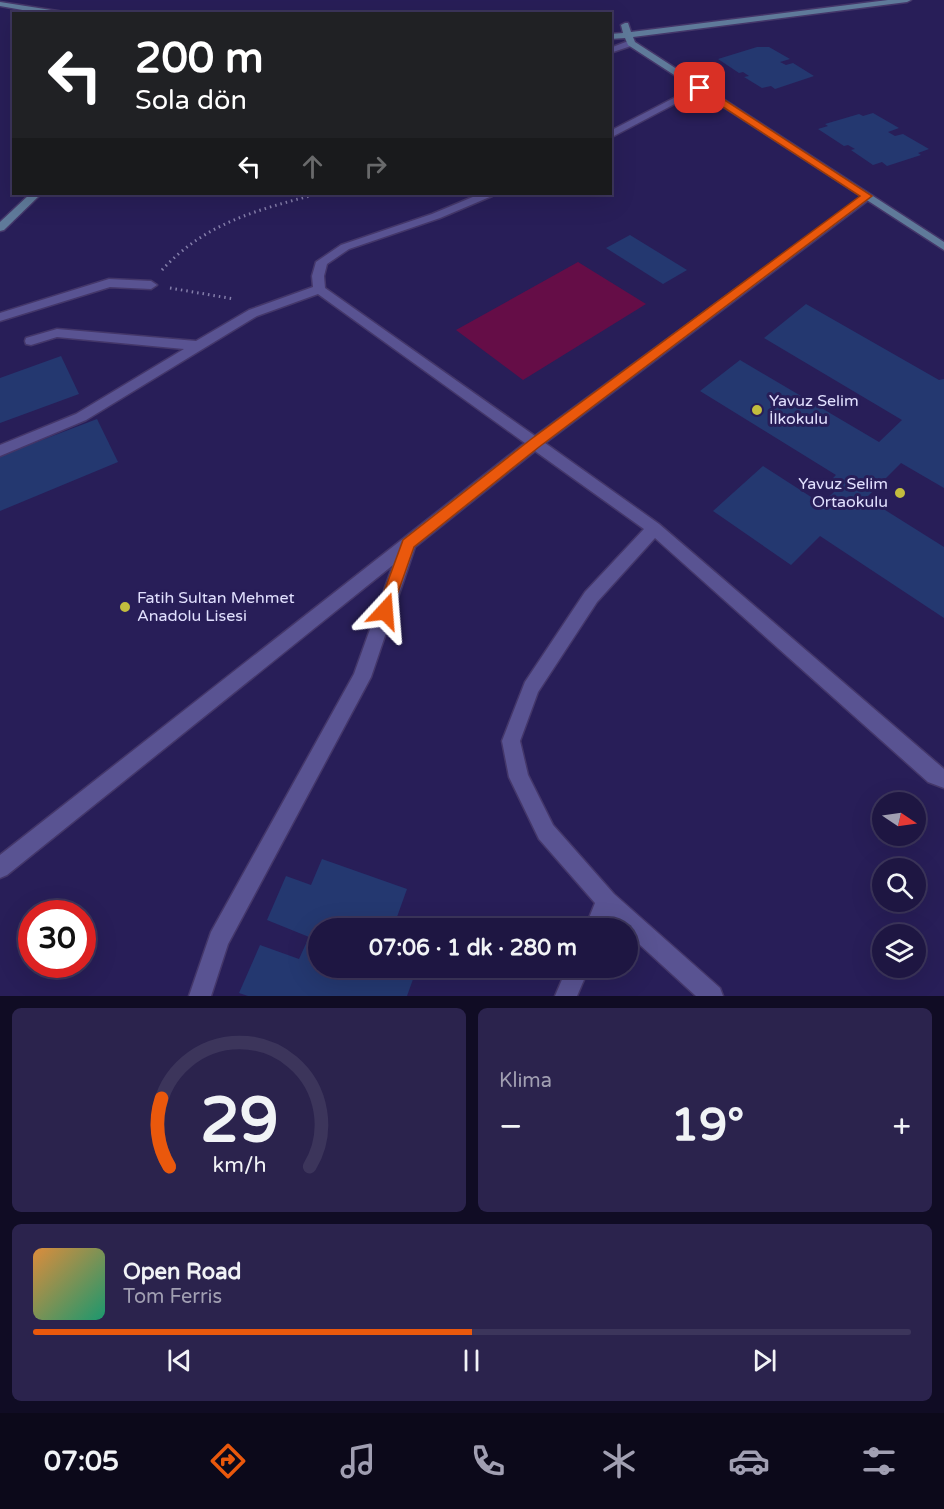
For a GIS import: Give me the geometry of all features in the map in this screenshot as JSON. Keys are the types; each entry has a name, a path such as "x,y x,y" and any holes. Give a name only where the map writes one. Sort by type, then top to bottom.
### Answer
{"street":[{"path":"672,20 837,0"},
{"path":"612,37 908,0"},
{"path":"0,4 51,12"},
{"path":"612,49 637,24"},
{"path":"612,28 628,34 700,88 944,247"},
{"path":"612,134 700,88"},
{"path":"0,228 35,195"},
{"path":"319,289 318,276 322,262 345,247 436,216 486,195"},
{"path":"0,868 535,443 867,196"},
{"path":"0,317 109,283 151,285"},
{"path":"0,451 81,417 253,313 319,289"},
{"path":"319,289 654,528 935,775 944,779"},
{"path":"31,340 57,333 200,345"},
{"path":"654,528 591,597 531,688 511,741 519,777 546,832 607,901 712,996"},
{"path":"200,996 219,940 362,677 408,544"},
{"path":"600,918 607,901"},
{"path":"566,996 574,978"}],"path":[{"path":"274,306 151,285 169,261 214,227 250,212 313,195"}],"shaded area":[{"path":"578,262 646,304 523,380 456,330"}],"building":[{"path":"757,47 769,47 790,59 780,62 786,65 793,63 814,76 775,89 771,86 762,88 744,77 749,76 743,72 739,73 718,59"},
{"path":"873,113 899,128 888,132 895,136 903,134 929,149 918,153 921,155 887,166 882,162 873,165 851,150 855,149 848,145 844,146 818,129 828,126 825,124 859,114 863,116"},
{"path":"630,235 687,270 663,284 606,248"},
{"name":"Yavuz Selim Ortaokulu","path":"806,304 939,380 944,379 944,488 901,463 866,498 944,547 944,618 820,536 791,565 713,511 763,466 822,504 835,491 826,485 836,475 700,391 740,360 879,442 902,420 764,338"},
{"path":"61,356 79,394 0,423 0,378"},
{"path":"97,419 118,462 0,511 0,456"},
{"path":"322,859 407,889 397,918 308,918 308,937 267,920 286,876 311,885"},
{"path":"308,939 308,978 413,978 407,996 248,996 239,993 260,945 299,959"}],"place":[{"name":"Yavuz Selim İlkokulu","path":"757,410"},
{"name":"Yavuz Selim Ortaokulu","path":"900,493"},
{"name":"Fatih Sultan Mehmet Anadolu Lisesi","path":"125,607"}],"route":[{"path":"385,611 408,544 535,443 867,196 700,88"}]}
